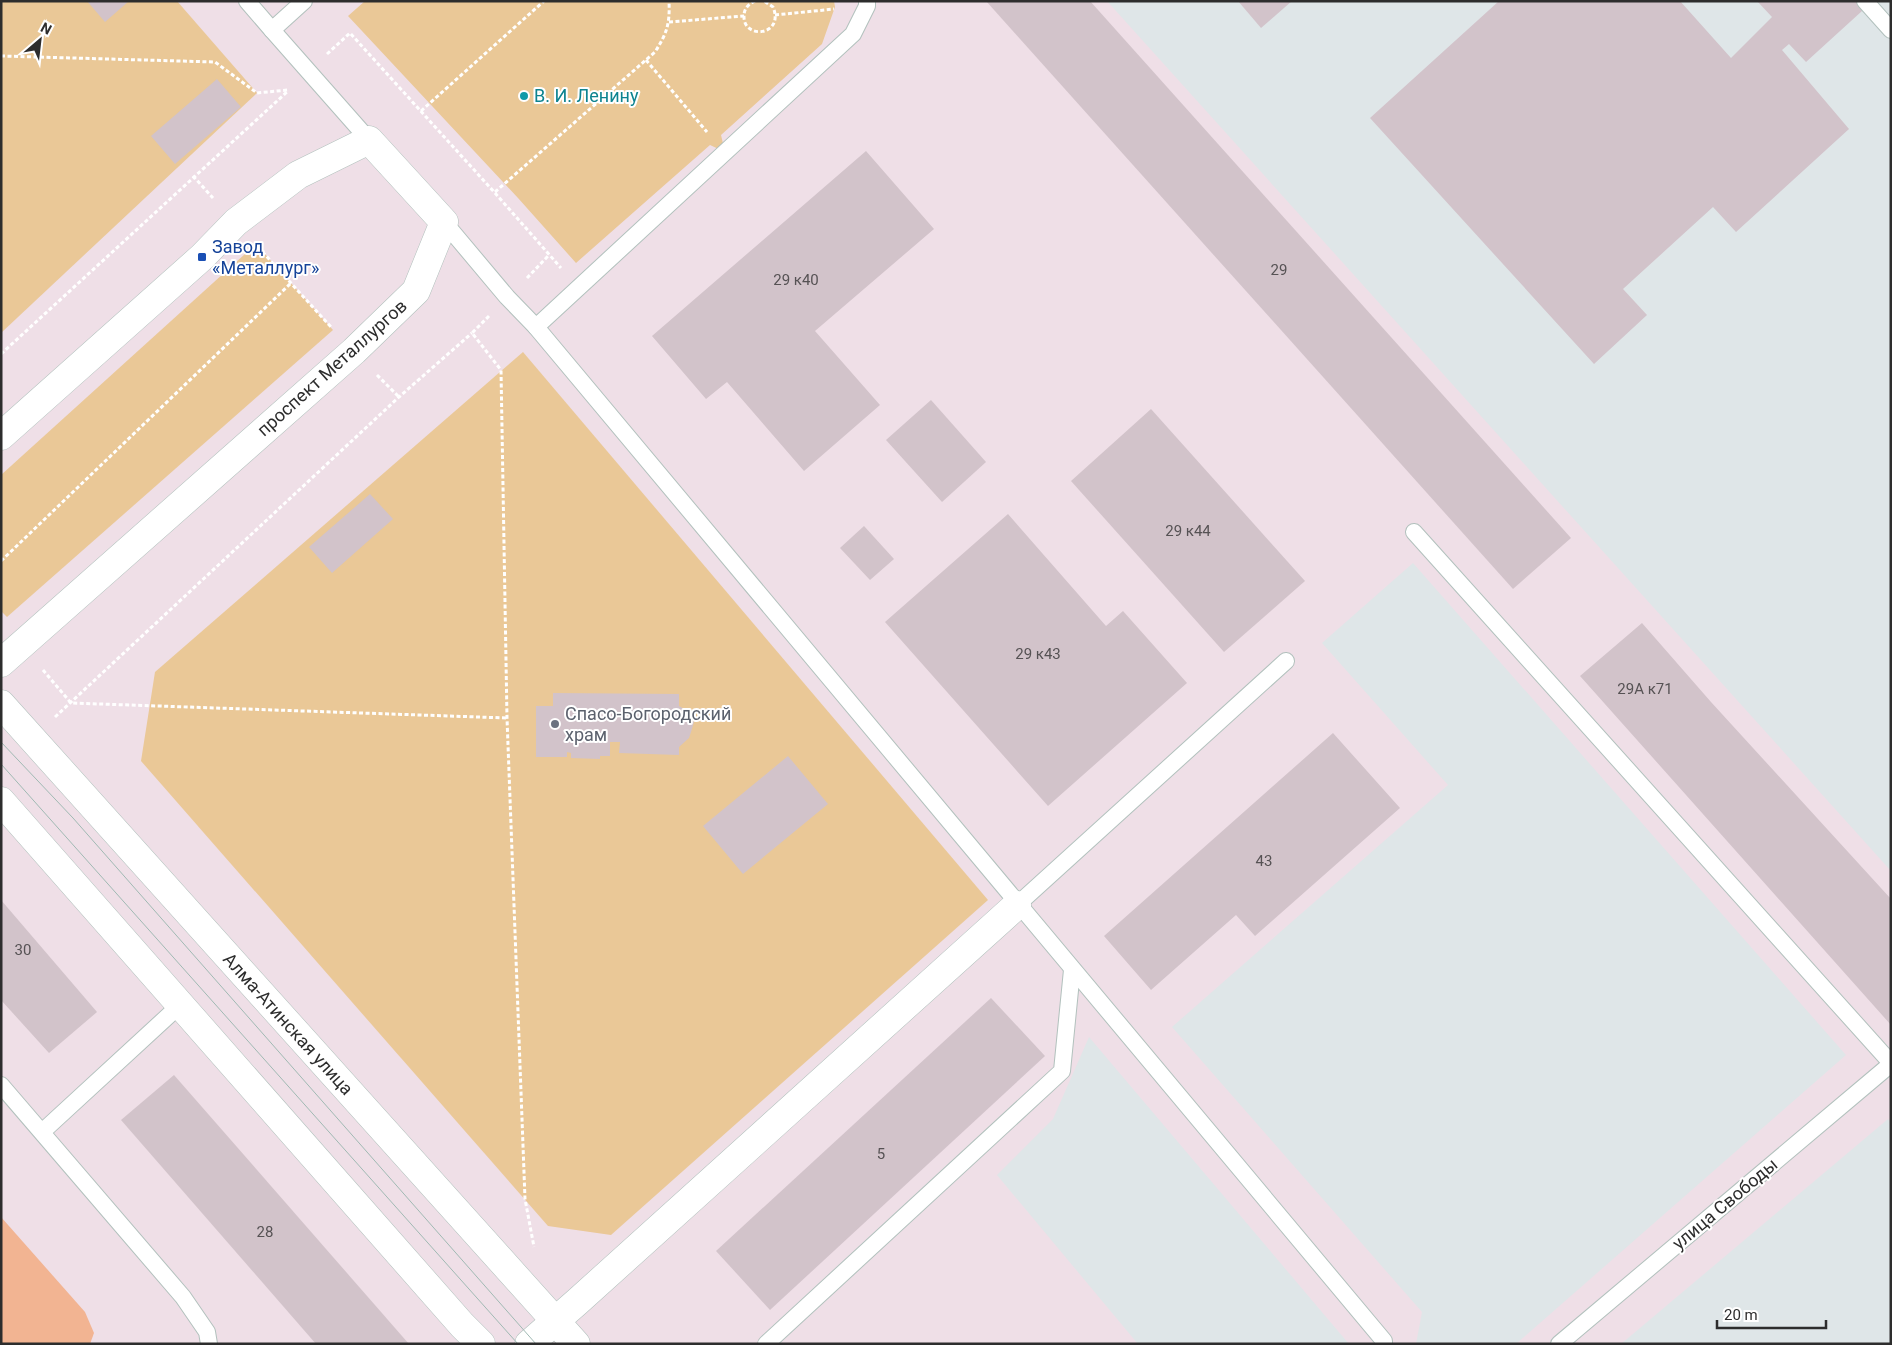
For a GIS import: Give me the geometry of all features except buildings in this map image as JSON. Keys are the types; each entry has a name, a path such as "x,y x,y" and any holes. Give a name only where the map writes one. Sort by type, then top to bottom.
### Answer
{"street":[{"path":"1,436 202,257 236,222 298,175 369,140 444,222"},
{"name":"проспект Металлургов","path":"1,663 354,351 416,291 444,222"},
{"name":"Алма-Атинская улица","path":"1,704 576,1344"},
{"path":"1,801 480,1344"},
{"path":"529,1344 1017,905"}],"lane":[{"path":"247,1 369,140"},
{"path":"272,30 304,1"},
{"path":"1865,1 1891,30"},
{"path":"536,327 854,34 867,4"},
{"path":"444,222 536,327 1017,905 1384,1341 1384,1344"},
{"path":"1414,532 1891,1064"},
{"path":"1017,905 1286,660"},
{"path":"766,1344 1062,1071 1072,970"},
{"path":"42,1132 180,1005"},
{"name":"улица Свободы","path":"1559,1344 1891,1064"},
{"path":"1,1085 183,1297 207,1332 209,1344"}],"path":[{"path":"421,111 544,1"},
{"path":"495,192 655,52 665,36 669,22 669,1"},
{"path":"755,1 749,5 744,16 746,24 753,31 763,32 772,27 775,15 773,7 764,1"},
{"path":"775,15 867,4"},
{"path":"669,22 744,16"},
{"path":"308,71 350,33 495,192 578,289"},
{"path":"1,56 215,62 257,93 289,90 1,354"},
{"path":"646,60 725,152"},
{"path":"193,176 354,351 399,397"},
{"path":"507,718 71,703 399,397 472,333 549,255"},
{"path":"1,561 291,283"},
{"path":"472,333 501,370 507,718 525,1199 536,1256"}],"shaded area":[{"path":"1,1 177,1 257,93 1,333"},
{"path":"365,1 834,1 835,7 822,44 721,135 725,152 710,145 576,263 348,16"},
{"path":"1107,1 1891,1 1891,871"},
{"path":"256,244 333,330 7,617 1,611 1,475"},
{"path":"523,352 988,900 611,1235 548,1226 141,761 155,672"},
{"path":"1413,563 1846,1055 1516,1344 1416,1344 1422,1312 1172,1027 1448,785 1322,643"},
{"path":"1089,1037 1349,1344 1138,1344 997,1175 1053,1119"},
{"path":"1888,1119 1891,1123 1891,1344 1621,1344"},
{"path":"1,1217 85,1312 94,1333 90,1344 1,1344"}],"tram line":[{"path":"1,742 73,818 536,1344"},
{"path":"1,764 518,1344"}],"place":[{"name":"В. И. Ленину","path":"524,96"},
{"name":"Завод «Металлург»","path":"202,257"},
{"name":"Спасо-Богородский храм","path":"555,724"}]}
